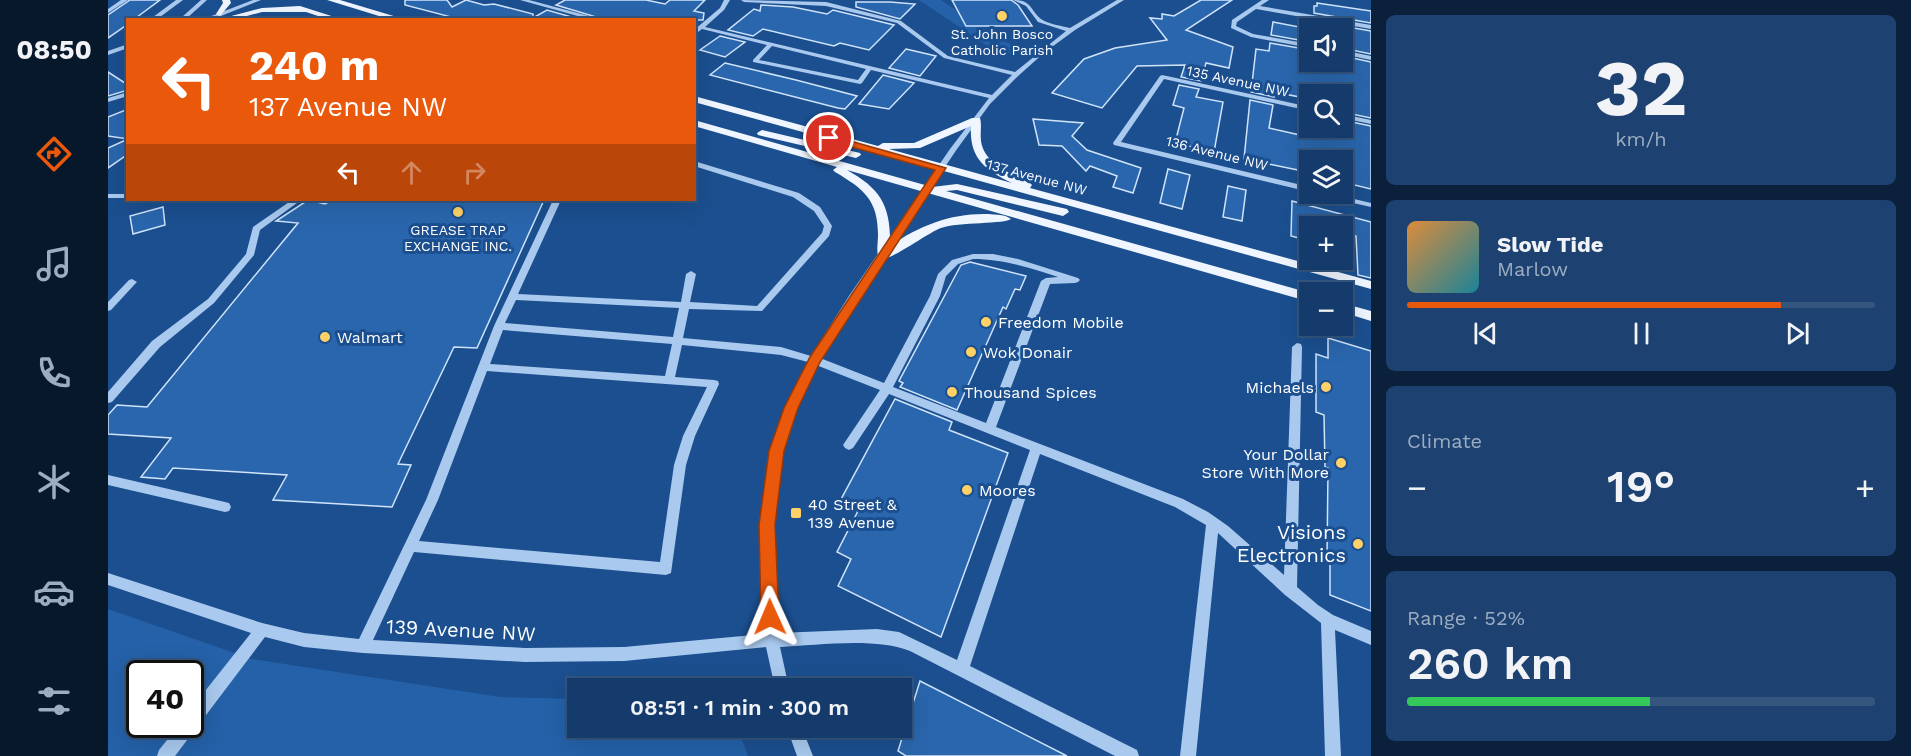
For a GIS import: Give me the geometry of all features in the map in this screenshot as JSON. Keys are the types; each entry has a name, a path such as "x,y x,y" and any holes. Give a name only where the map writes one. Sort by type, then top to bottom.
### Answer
{"main road":[{"path":"220,17 227,3 226,0"},
{"path":"275,0 334,18"},
{"path":"331,0 396,18"},
{"path":"220,17 262,10 309,10"},
{"name":"137 Avenue NW","path":"696,100 1371,285"},
{"path":"852,144 916,146 976,120 976,145 988,163 1019,182 1058,200"},
{"path":"696,122 722,123 918,170 941,168"},
{"path":"696,123 1299,295"},
{"path":"806,155 842,171 877,199 885,220 883,256"},
{"path":"928,190 945,186 957,187 1251,253"},
{"path":"883,256 911,236 932,225 957,219 972,216 1044,223"},
{"path":"1353,311 1371,315"}],"street":[{"path":"108,11 125,0"},
{"path":"155,18 180,0"},
{"path":"184,18 204,0"},
{"path":"220,17 258,0"},
{"path":"523,0 593,18"},
{"path":"696,32 722,9 727,0"},
{"path":"744,0 826,4 899,22 946,57 1016,74"},
{"path":"1017,0 1028,4 1040,21 1071,30"},
{"path":"1105,0 1118,1"},
{"path":"1266,0 1233,23 1235,29 1251,35 1299,44"},
{"path":"780,678 771,640 767,525 777,451 796,394 814,360 941,168 993,97 1016,74 1071,30 1118,1"},
{"path":"1254,8 1371,27"},
{"path":"702,28 993,97"},
{"path":"771,44 755,61 860,82 870,67"},
{"path":"108,53 126,47"},
{"path":"1353,54 1371,57"},
{"name":"135 Avenue NW","path":"1117,143 1162,77 1299,107"},
{"path":"108,100 126,95"},
{"path":"1353,118 1371,122"},
{"name":"136 Avenue NW","path":"1117,143 1299,187"},
{"path":"513,297 759,309 826,234 828,226 817,209 796,195 696,164"},
{"path":"108,196 126,196"},
{"path":"108,399 156,344 211,301 250,255 256,228 296,201"},
{"path":"363,646 432,500 500,326 557,201"},
{"path":"1353,201 1371,205"},
{"path":"849,445 886,388 935,296 937,284 950,264 977,254 995,255 1075,280 1046,281 990,427"},
{"path":"669,381 691,274"},
{"path":"108,309 132,282"},
{"path":"500,326 782,351 814,360 990,427 1179,503 1213,522 1290,591 1328,620 1371,638"},
{"path":"1290,591 1297,347"},
{"path":"411,546 666,569 680,465 689,436 714,384 484,367"},
{"path":"961,670 1037,446"},
{"path":"108,480 225,507"},
{"path":"1188,756 1213,522"},
{"name":"139 Avenue NW","path":"108,579 262,630 304,640 363,646 525,655 624,654 771,640 888,636 915,646 1131,756"},
{"path":"1328,620 1333,756"},
{"path":"204,706 262,630"},
{"path":"165,756 179,738"},
{"path":"799,738 805,756"}],"shaded area":[{"path":"919,0 941,0 1003,41 1019,47 1008,54 992,49"},
{"path":"108,609 252,659 500,697 567,699 567,738 742,738 748,756 108,756"}],"building":[{"path":"130,0 160,0 136,18 126,18 126,25 108,38 108,15"},
{"path":"405,0 447,0 452,7 466,0 484,5 494,4 533,14 533,18 455,18 405,5"},
{"path":"565,0 646,0 665,4 670,0 705,0 694,11 704,13 703,20 696,20 696,18 599,18 556,5"},
{"name":"St. John Bosco Catholic Parish","path":"952,0 1011,0 1018,5 1032,26 966,26"},
{"path":"1201,0 1232,0 1186,30 1233,47 1229,68 1206,63 1201,81 1181,77 1185,65 1137,66 1102,108 1052,93 1084,59 1115,48 1167,40 1150,18 1162,19 1162,14 1174,16"},
{"path":"856,2 915,4 900,19 856,7"},
{"path":"1317,3 1371,11 1371,23 1353,18 1314,13 1314,6 1317,6"},
{"path":"761,5 793,7 827,14 833,10 894,25 869,50 840,43 834,46 763,29 753,36 728,30 754,9 760,11"},
{"path":"547,10 575,18 533,18"},
{"path":"1273,22 1299,27 1299,40 1271,35"},
{"path":"1353,28 1371,31 1371,54 1353,50"},
{"path":"720,36 745,42 725,57 700,50"},
{"path":"1270,43 1299,48 1299,72 1353,72 1353,58 1371,62 1371,118 1353,114 1353,84 1299,84 1299,97 1274,92 1274,97 1251,92 1256,49 1269,51"},
{"path":"906,49 936,56 920,76 889,68"},
{"path":"725,63 857,96 845,109 838,108 710,75"},
{"path":"108,72 126,84 126,91 108,96"},
{"path":"883,75 914,83 889,109 859,104"},
{"path":"1179,85 1199,89 1196,97 1223,102 1214,152 1175,143 1184,108 1173,105"},
{"path":"1250,100 1273,105 1269,128 1299,135 1299,138 1353,138 1353,122 1371,126 1371,189 1353,185 1353,150 1299,150 1298,170 1244,159"},
{"path":"126,110 126,139 108,136 108,117"},
{"path":"1033,119 1083,123 1072,136 1087,150 1141,168 1133,193 1113,187 1117,176 1090,166 1086,171 1062,146 1039,145"},
{"path":"126,140 126,155 108,168 108,148"},
{"path":"1168,169 1190,175 1182,209 1160,203"},
{"path":"1228,186 1246,190 1242,221 1223,217"},
{"path":"306,201 325,204 330,201 544,201 477,348 454,347 398,464 411,465 392,507 273,500 287,475 173,468 165,479 141,477 171,438 108,434 108,415 117,405 147,407 298,223 276,221"},
{"path":"1292,201 1348,216 1299,216 1299,238 1291,236"},
{"path":"163,207 165,225 133,234 130,216"},
{"path":"1353,217 1371,222 1371,278 1358,275 1356,236 1353,235"},
{"path":"970,262 1026,276 1020,290 1015,289 1006,309 1003,307 957,410 900,387 903,383 899,381 961,265"},
{"path":"1328,338 1371,351 1371,611 1330,595 1330,559 1327,558 1328,468 1325,467 1324,415 1316,412 1316,354 1328,358"},
{"path":"895,399 952,422 949,430 1008,453 941,637 838,586 851,559 837,552 858,511 839,503"},
{"path":"920,681 1067,756 906,756 898,751 902,738 912,738 912,706"}],"place":[{"name":"St. John Bosco Catholic Parish","path":"1002,16"},
{"name":"GREASE TRAP EXCHANGE INC.","path":"458,212"},
{"name":"Freedom Mobile","path":"986,322"},
{"name":"Walmart","path":"325,337"},
{"name":"Wok Donair","path":"971,352"},
{"name":"Michaels","path":"1326,387"},
{"name":"Thousand Spices","path":"952,392"},
{"name":"Your Dollar Store With More","path":"1341,463"},
{"name":"Moores","path":"967,490"},
{"name":"40 Street & 139 Avenue","path":"796,513"},
{"name":"Visions Electronics","path":"1358,544"}],"route":[{"path":"770,617 767,525 777,451 796,394 814,360 941,168 829,138"}]}
